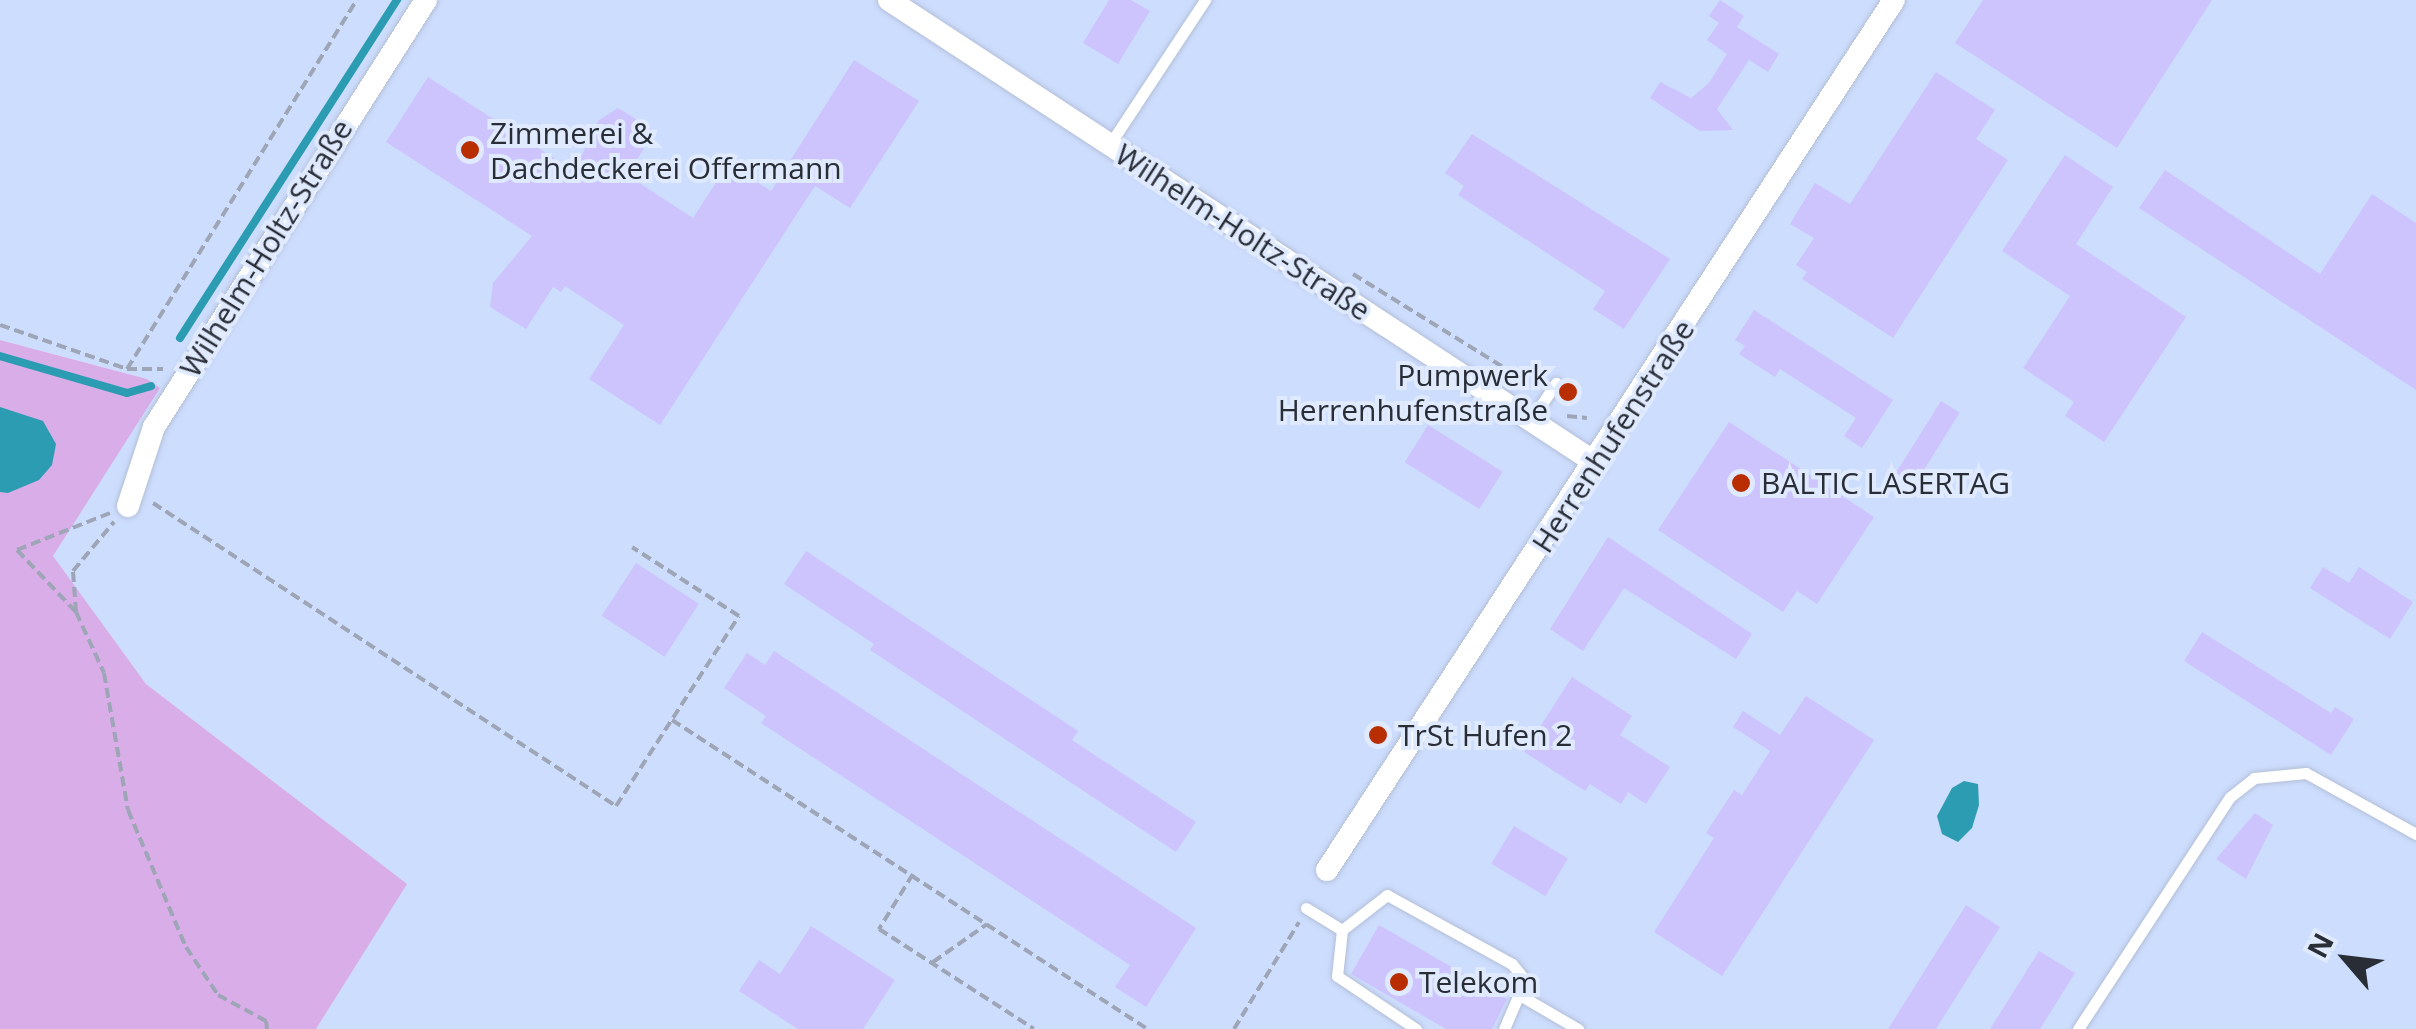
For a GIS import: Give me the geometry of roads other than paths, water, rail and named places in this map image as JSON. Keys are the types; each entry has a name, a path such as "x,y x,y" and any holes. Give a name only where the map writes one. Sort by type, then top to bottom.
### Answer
{"street":[{"name":"Wilhelm-Holtz-Straße","path":"128,506 154,427 426,0"},
{"name":"Wilhelm-Holtz-Straße","path":"890,0 1596,463"},
{"name":"Herrenhufenstraße","path":"1327,870 1596,463 1894,0"}],"lane":[{"path":"1110,144 1205,0"},
{"path":"1531,420 1556,384"},
{"path":"2078,1029 2230,797 2254,778 2306,773 2416,834"},
{"path":"1416,1029 1344,986 1337,976 1342,930 1387,895 1512,964 1525,980 1523,997 1504,1029"},
{"path":"1306,908 1342,930"},
{"path":"1523,997 1578,1029"}],"water":[{"path":"0,407 43,421 56,444 52,465 39,480 8,493 0,492"},
{"path":"1964,781 1978,784 1979,805 1972,828 1958,842 1942,834 1937,816 1952,788"}],"waterway":[{"path":"180,338 397,0"},
{"path":"0,356 127,393 151,386"}],"place":[{"name":"Zimmerei & Dachdeckerei Offermann","path":"470,150"},
{"name":"Pumpwerk Herrenhufenstraße","path":"1568,392"},
{"name":"BALTIC LASERTAG","path":"1741,483"},
{"name":"TrSt Hufen 2","path":"1378,735"},
{"name":"Telekom","path":"1399,982"}]}
